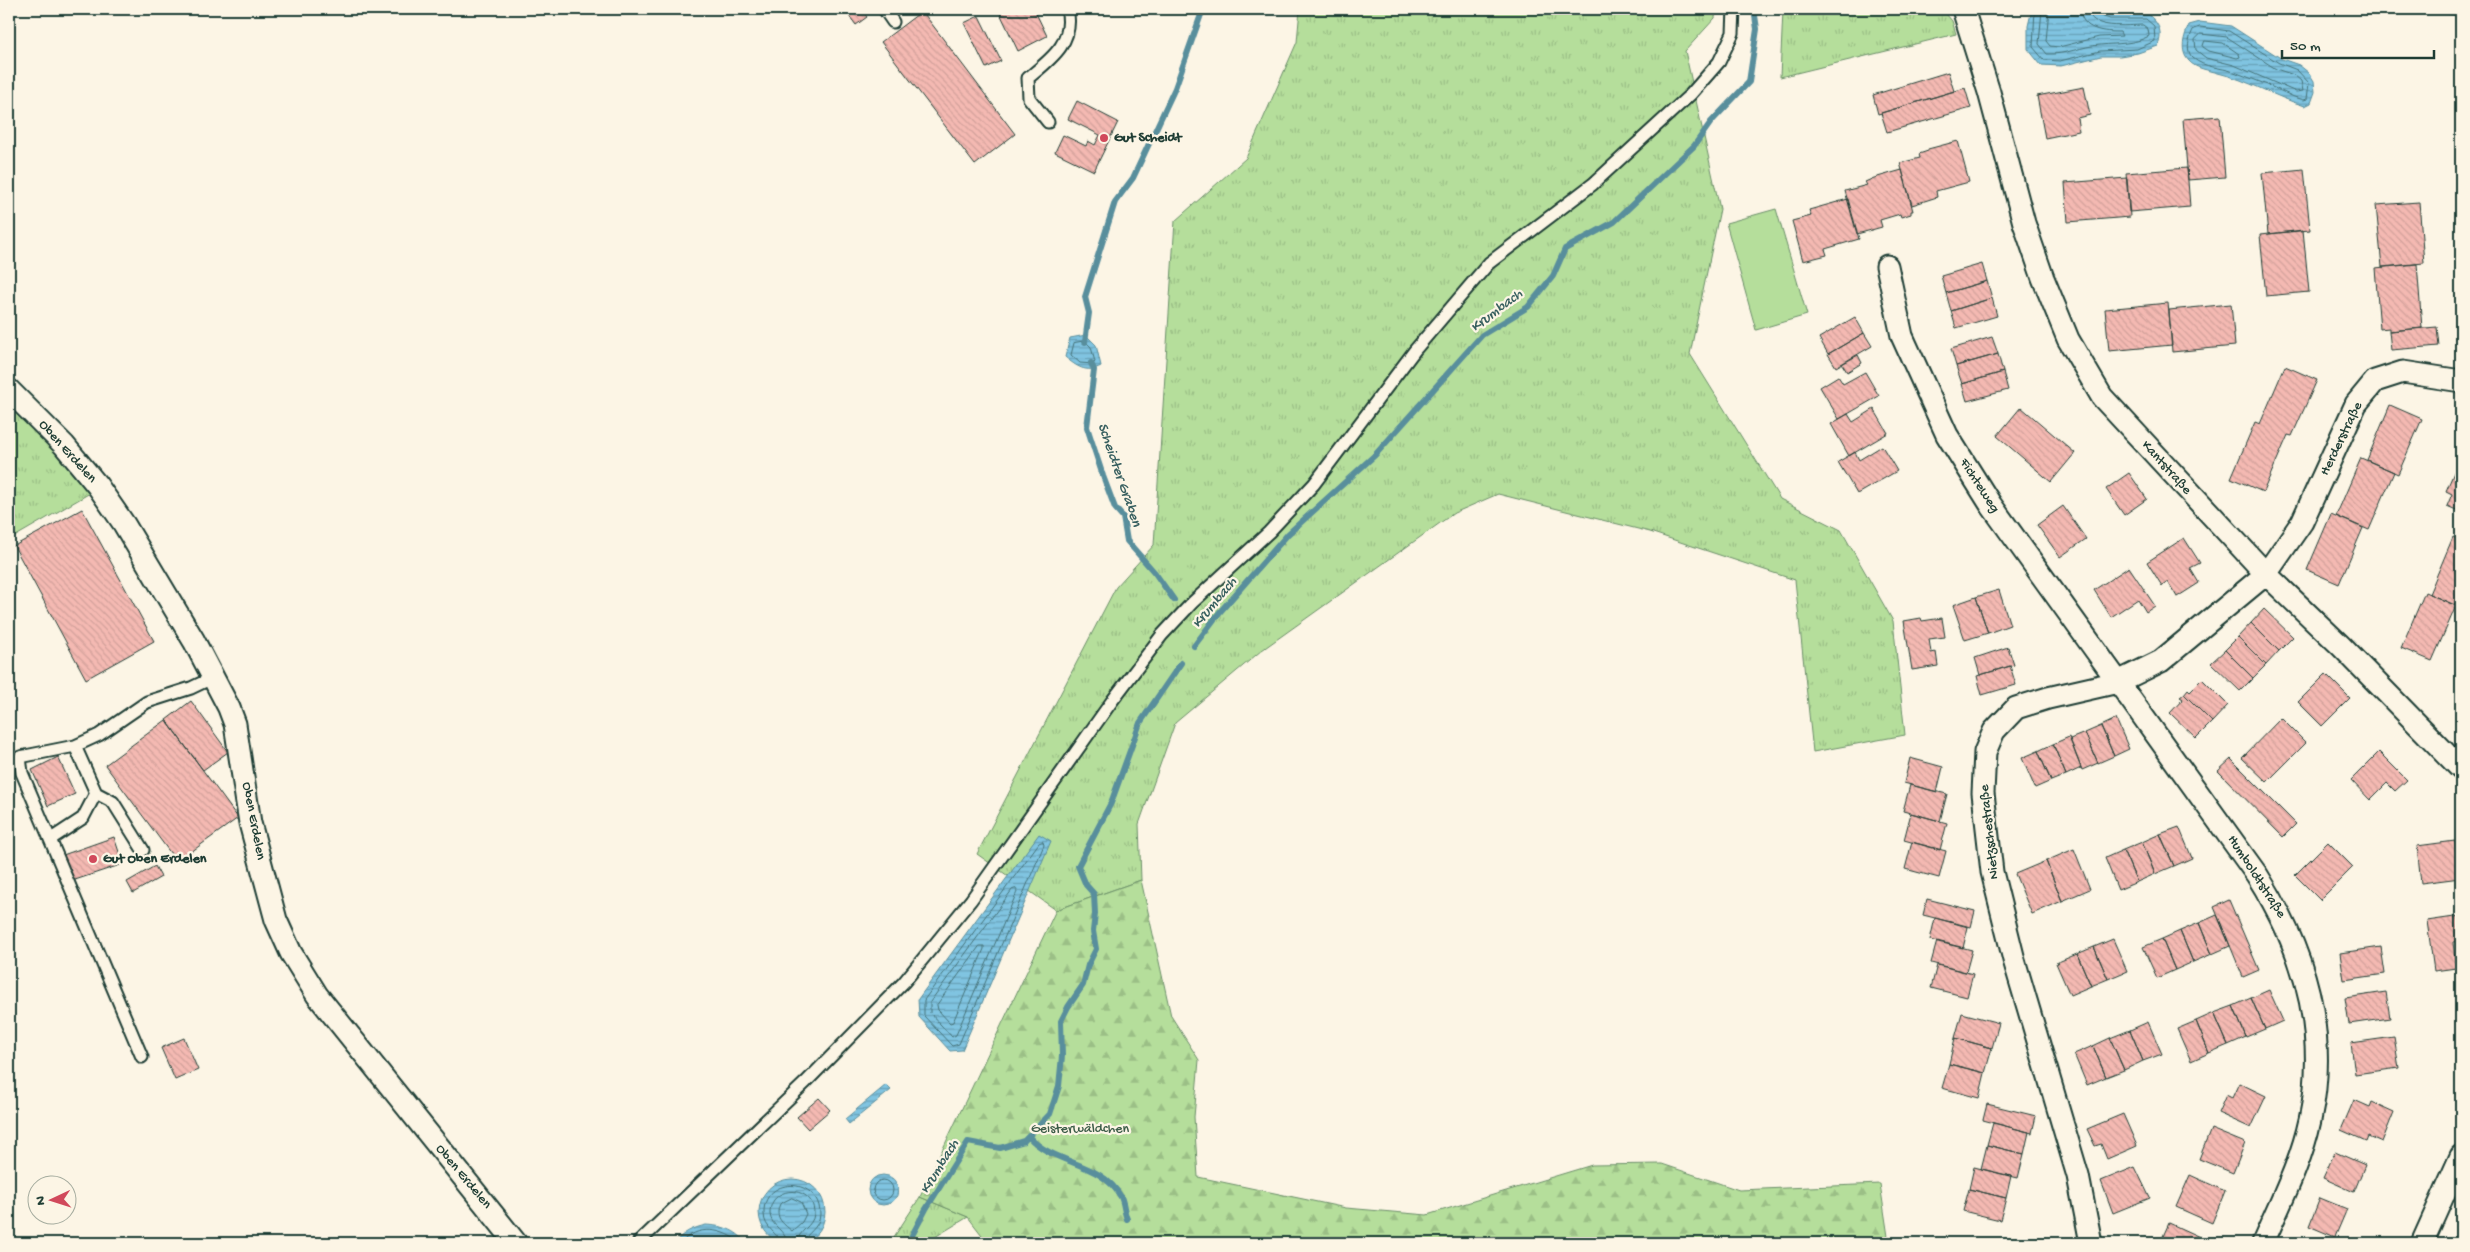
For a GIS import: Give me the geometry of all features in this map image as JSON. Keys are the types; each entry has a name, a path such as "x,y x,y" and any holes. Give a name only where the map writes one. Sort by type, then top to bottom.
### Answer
{"street":[{"name":"Kantstraße","path":"1963,9 1989,92 2024,223 2043,278 2073,347 2102,397 2266,574 2341,646 2461,769"},
{"name":"Fichteweg","path":"1887,266 1902,336 1946,434 1991,505 2118,682"},
{"name":"Herderstraße","path":"2266,574 2302,522 2356,404 2375,382 2403,372 2461,381"},
{"name":"Oben Erdelen","path":"9,390 64,445 97,485 124,524 194,641 235,724 250,823 276,920 290,953 323,1002 516,1243"},
{"name":"Nietzschestraße","path":"2091,1243 2078,1176 2014,960 1992,872 1983,792 1985,752 1994,732 2016,708 2048,698 2118,682 2161,661 2266,574"},
{"name":"Humboldtstraße","path":"2118,682 2203,797 2280,912 2291,936 2309,990 2317,1058 2310,1119 2298,1163 2263,1243"},
{"path":"2422,1243 2461,1156"}],"lane":[{"path":"884,9 893,22"},
{"path":"1048,122 1029,98 1028,78 1057,54 1070,22 1067,9"},
{"path":"638,1243 806,1082 904,982 971,900 1112,701 1162,635 1192,603 1269,532 1314,484 1415,350 1489,263 1593,184 1691,94 1719,62 1733,33 1734,9"},
{"path":"142,1057 22,772 20,757 75,746 99,735 146,702 191,688 212,678"},
{"path":"75,746 96,793 113,802 143,850"},
{"path":"51,839 83,818 96,793"}],"green space":[{"path":"1300,9 1716,9 1715,18 1685,51 1720,209 1690,354 1780,499 1841,530 1893,621 1905,735 1813,752 1795,580 1650,532 1498,494 1454,513 1262,650 1175,723 1139,824 1141,880 1056,910 977,854 1116,587 1154,545 1175,221 1246,158 1297,42"},
{"path":"1942,9 1952,21 1956,34 1780,77 1783,10"},
{"path":"1776,209 1807,315 1756,330 1726,223"},
{"path":"9,405 75,473 90,493 9,540"},
{"name":"Geisterwäldchen","path":"1141,880 1171,1016 1199,1060 1194,1117 1198,1177 1346,1208 1427,1215 1592,1165 1662,1164 1739,1190 1880,1184 1889,1243 988,1243 968,1217 920,1197 1056,910"},
{"path":"920,1197 968,1217 925,1243 890,1243"}],"water":[{"path":"2032,9 2089,9 2110,14 2148,14 2159,28 2158,46 2138,53 2120,56 2101,56 2061,66 2041,65 2028,49 2028,26"},
{"path":"2200,22 2231,26 2282,59 2299,65 2309,73 2314,81 2315,92 2311,103 2305,106 2240,80 2192,64 2184,53 2184,39 2189,25"},
{"path":"1086,335 1096,345 1101,366 1096,368 1082,368 1065,357 1070,338"},
{"path":"1039,834 1051,841 962,1050 950,1051 919,1017 918,999"},
{"path":"886,1085 891,1090 849,1124 845,1119"},
{"path":"883,1175 894,1179 898,1190 894,1201 883,1205 872,1201 868,1190 872,1179"},
{"path":"792,1179 805,1182 815,1189 822,1199 825,1212 822,1225 815,1235 805,1242 792,1245 779,1242 769,1235 762,1225 759,1212 762,1199 769,1189 779,1182"},
{"path":"706,1225 718,1226 733,1231 746,1243 675,1243 689,1231"}],"building":[{"path":"852,9 861,9 867,17 856,25 847,13"},
{"path":"998,9 1034,9 1047,36 1018,51"},
{"path":"2422,9 2461,9 2461,16"},
{"path":"922,11 1015,134 975,165 881,42"},
{"path":"979,16 1001,61 986,68 964,23"},
{"path":"1948,72 1954,91 1878,114 1873,95"},
{"path":"2084,87 2090,115 2077,118 2079,131 2045,138 2037,96"},
{"path":"1965,88 1971,108 1887,132 1881,113"},
{"name":"Gut Scheidt","path":"1077,101 1118,122 1094,171 1055,152 1063,135 1086,146 1088,141 1095,145 1100,135 1068,119"},
{"path":"2220,116 2225,177 2188,180 2183,119"},
{"path":"1958,141 1969,182 1936,191 1937,197 1912,205 1900,163 1920,158 1919,154 1928,151 1928,149"},
{"path":"2187,168 2190,207 2129,212 2126,173"},
{"path":"2304,169 2310,230 2268,234 2262,173"},
{"path":"1902,170 1913,211 1911,211 1911,214 1901,217 1900,214 1880,220 1882,227 1857,234 1845,191 1867,185 1865,182 1874,178"},
{"path":"2127,178 2130,217 2068,222 2065,183"},
{"path":"1848,199 1859,239 1825,249 1827,255 1803,261 1792,221 1811,216 1809,210"},
{"path":"2419,202 2424,263 2382,267 2376,205"},
{"path":"2303,230 2309,292 2266,296 2260,235"},
{"path":"1982,264 1987,281 1946,293 1941,276"},
{"path":"2417,264 2422,328 2389,331 2389,328 2380,329 2375,268"},
{"path":"1987,281 1992,298 1951,311 1946,293"},
{"path":"1992,298 1997,316 1956,328 1951,311"},
{"path":"2168,303 2172,345 2109,351 2105,309"},
{"path":"2231,304 2235,346 2172,352 2169,310"},
{"path":"1855,317 1864,333 1828,354 1819,338"},
{"path":"2437,327 2439,346 2391,350 2389,331"},
{"path":"1864,333 1872,346 1836,367 1828,354"},
{"path":"1992,337 1998,354 1956,366 1951,349"},
{"path":"1998,354 2003,372 1962,384 1956,366"},
{"path":"1858,355 1862,363 1847,372 1842,364"},
{"path":"2285,366 2317,380 2292,436 2288,435 2263,492 2231,478 2255,422 2260,424"},
{"path":"1865,372 1879,396 1839,419 1820,387 1838,376 1843,384"},
{"path":"2003,372 2008,390 1967,401 1962,384"},
{"path":"2390,405 2422,419 2398,474 2367,460"},
{"path":"2021,407 2075,453 2051,482 1997,436"},
{"path":"1874,409 1888,433 1849,456 1831,424 1848,414 1853,422"},
{"path":"1882,446 1897,471 1857,494 1838,462 1855,452 1859,460"},
{"path":"2361,458 2394,472 2369,530 2336,516"},
{"path":"2455,470 2461,473 2461,512 2447,506 2452,494 2446,491"},
{"path":"2129,473 2147,499 2124,515 2106,489"},
{"path":"2063,506 2086,539 2060,557 2037,525"},
{"path":"82,509 154,641 86,679 14,546"},
{"path":"2331,514 2363,528 2339,584 2307,570"},
{"path":"2453,537 2461,541 2460,607 2429,594"},
{"path":"2184,538 2200,563 2190,568 2199,583 2177,597 2168,582 2162,586 2147,562"},
{"path":"2129,567 2155,606 2146,612 2138,599 2111,617 2094,590"},
{"path":"1999,590 2010,625 1988,633 1976,597"},
{"path":"2425,592 2456,606 2432,661 2401,648"},
{"path":"1976,597 1988,633 1965,640 1953,605"},
{"path":"2264,609 2293,637 2279,651 2251,623"},
{"path":"1921,618 1922,621 1942,618 1945,637 1929,639 1931,653 1936,652 1938,666 1912,670 1904,621"},
{"path":"2251,623 2279,651 2266,665 2238,637"},
{"path":"2238,637 2266,665 2253,678 2225,650"},
{"path":"2008,647 2014,665 1980,675 1975,658"},
{"path":"2225,650 2253,678 2240,691 2211,663"},
{"path":"2010,666 2016,685 1982,695 1977,676"},
{"path":"2326,674 2350,698 2322,726 2298,702"},
{"path":"2202,679 2228,705 2212,722 2184,694 2188,689 2190,691"},
{"path":"2184,694 2212,722 2196,738 2170,713 2183,699 2180,697"},
{"path":"191,701 228,752 203,770 166,720"},
{"path":"2281,718 2306,743 2267,782 2242,758"},
{"path":"2116,719 2129,749 2114,756 2101,726"},
{"path":"166,720 238,818 177,862 105,765"},
{"path":"2101,726 2114,756 2098,763 2085,733"},
{"path":"2085,733 2098,763 2082,770 2070,739"},
{"path":"2069,737 2081,768 2066,775 2053,744"},
{"path":"2053,744 2066,775 2051,781 2038,751"},
{"path":"2038,751 2051,781 2035,788 2022,758"},
{"path":"2379,752 2407,780 2395,791 2387,783 2370,800 2351,780"},
{"path":"58,757 75,794 48,806 32,770"},
{"path":"1910,758 1943,767 1937,792 1904,783"},
{"path":"2231,759 2296,824 2283,837 2218,771"},
{"path":"1910,785 1947,794 1940,821 1903,811"},
{"path":"1911,813 1947,823 1940,850 1904,840"},
{"path":"2179,827 2192,858 2174,866 2160,834"},
{"path":"2160,834 2174,866 2155,874 2142,842"},
{"name":"Gut Oben Erdelen","path":"114,837 123,864 72,881 63,855"},
{"path":"2455,841 2460,878 2421,883 2417,846"},
{"path":"1912,842 1946,851 1939,878 1905,869"},
{"path":"2142,842 2155,874 2137,882 2123,850"},
{"path":"2328,842 2353,867 2320,900 2295,875"},
{"path":"2074,849 2090,889 2062,901 2046,861"},
{"path":"2123,850 2137,882 2118,890 2105,858"},
{"path":"2046,861 2062,901 2032,914 2015,874"},
{"path":"155,866 161,877 133,893 127,882"},
{"path":"1927,899 1975,911 1971,927 1923,915"},
{"path":"2229,900 2259,970 2243,977 2214,907"},
{"path":"2217,915 2230,946 2212,954 2199,923"},
{"path":"2461,916 2461,941 2453,942 2456,968 2434,971 2427,921"},
{"path":"1935,918 1968,927 1963,948 1930,940"},
{"path":"2199,923 2212,954 2193,962 2180,931"},
{"path":"2180,931 2193,962 2175,970 2162,939"},
{"path":"2113,939 2127,971 2108,979 2094,947"},
{"path":"2162,939 2175,970 2157,978 2143,947"},
{"path":"1937,941 1972,950 1966,972 1931,963"},
{"path":"2094,947 2108,979 2091,986 2077,954"},
{"path":"2381,947 2385,974 2344,980 2340,953"},
{"path":"2077,954 2091,986 2070,995 2056,963"},
{"path":"1937,965 1973,974 1967,997 1931,988"},
{"path":"2269,990 2283,1021 2265,1029 2251,998"},
{"path":"2386,992 2390,1018 2349,1024 2345,998"},
{"path":"2251,998 2265,1029 2246,1037 2233,1006"},
{"path":"2233,1006 2246,1037 2228,1045 2214,1013"},
{"path":"1962,1013 1999,1023 1992,1048 1955,1038"},
{"path":"2214,1013 2228,1045 2209,1053 2196,1021"},
{"path":"2196,1021 2209,1053 2191,1061 2177,1029"},
{"path":"2148,1022 2162,1054 2143,1061 2130,1030"},
{"path":"2130,1030 2143,1061 2124,1070 2110,1038"},
{"path":"2394,1037 2399,1068 2355,1074 2351,1043"},
{"path":"184,1038 198,1070 175,1080 161,1048"},
{"path":"1955,1038 1992,1048 1985,1073 1949,1064"},
{"path":"2110,1038 2124,1070 2106,1077 2093,1046"},
{"path":"2093,1046 2106,1077 2087,1085 2074,1054"},
{"path":"1949,1064 1985,1073 1979,1098 1942,1088"},
{"path":"2239,1083 2266,1096 2251,1128 2218,1113 2226,1095 2232,1098"},
{"path":"819,1098 830,1110 808,1129 797,1117"},
{"path":"2354,1100 2370,1107 2372,1102 2394,1112 2382,1142 2368,1136 2366,1141 2341,1130"},
{"path":"1987,1104 2036,1116 2032,1133 1983,1120"},
{"path":"2123,1114 2137,1146 2107,1159 2101,1144 2095,1146 2087,1129"},
{"path":"1993,1123 2029,1132 2024,1154 1987,1145"},
{"path":"2211,1129 2245,1143 2233,1173 2199,1159"},
{"path":"1987,1145 2024,1154 2018,1178 1981,1169"},
{"path":"2335,1152 2365,1165 2354,1192 2323,1178"},
{"path":"1974,1167 2011,1176 2006,1198 1969,1189"},
{"path":"2135,1167 2150,1198 2113,1213 2101,1181"},
{"path":"2190,1175 2225,1191 2212,1223 2176,1207"},
{"path":"1969,1189 2006,1198 2000,1220 1963,1211"},
{"path":"2320,1198 2347,1209 2335,1237 2309,1226"},
{"path":"2169,1223 2204,1239 2201,1243 2160,1243"}],"waterway":[{"name":"Scheidter Graben","path":"1085,342 1089,313 1085,297 1115,202 1133,178 1175,88 1203,9"},
{"name":"Krumbach","path":"1194,646 1219,613 1288,534 1375,455 1482,335 1528,307 1553,276 1565,249 1614,222 1694,146 1711,122 1749,82 1757,29 1754,9"},
{"name":"Scheidter Graben","path":"1091,363 1094,370 1087,427 1103,476 1115,508 1123,517 1127,541 1155,573 1174,600"},
{"name":"Krumbach","path":"908,1243 926,1209 968,1142 1000,1148 1024,1141 1050,1114 1059,1086 1062,1056 1061,1021 1083,985 1088,965 1096,949 1093,931 1095,914 1094,894 1086,885 1078,866 1111,803 1140,723 1181,663"},
{"path":"1029,1137 1051,1153 1102,1176 1121,1197 1127,1219"}],"place":[{"name":"Gut Scheidt","path":"1104,138"},
{"name":"Gut Oben Erdelen","path":"93,859"}]}
